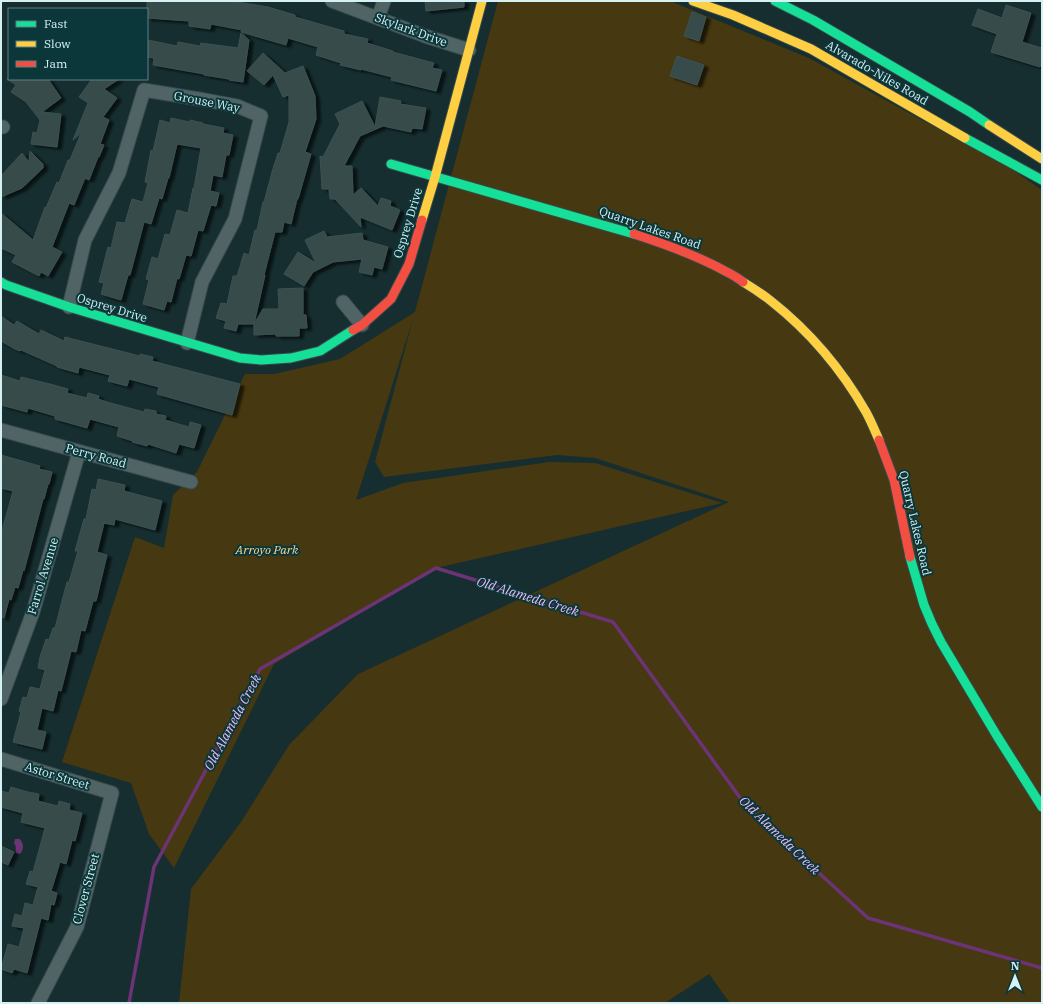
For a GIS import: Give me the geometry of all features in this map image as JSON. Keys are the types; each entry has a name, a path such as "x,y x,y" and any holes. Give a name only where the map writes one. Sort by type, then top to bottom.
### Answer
{"street":[{"name":"Skylark Drive","path":"332,1 425,36 469,50"},
{"path":"378,18 384,1"},
{"name":"Osprey Drive","path":"1,282 69,307 240,358 261,360 291,358 320,351 362,325 391,299 410,264 482,1"},
{"name":"Alvarado-Niles Road","path":"693,1 733,15 811,49 958,134 1042,180"},
{"name":"Alvarado-Niles Road","path":"775,1 813,20 970,112 1042,159"},
{"name":"Grouse Way","path":"69,307 85,240 119,173 144,90 237,106 261,116 234,219 202,282 187,343"},
{"name":"Quarry Lakes Road","path":"391,164 679,248 740,279 766,297 812,338 832,361 852,390 865,412 884,452 899,500 908,549 920,592 932,624 944,649 1002,746 1042,807"},
{"path":"343,302 362,325"},
{"name":"Perry Road","path":"1,430 191,482"},
{"name":"Farrol Avenue","path":"1,696 33,612 80,452"},
{"name":"Astor Street","path":"1,759 112,793"},
{"name":"Clover Street","path":"38,1003 77,927 112,793"}],"green space":[{"name":"Arroyo Park","path":"498,1 670,1 809,58 1013,170 1042,190 1042,1003 730,1003 709,974 665,1003 179,1003 191,889 241,822 289,745 358,674 729,502 595,458 557,455 384,477 375,462 413,319 356,500 403,483 549,462 595,463 722,503 436,568 274,664 174,868 149,834 131,783 62,762 135,537 164,548 173,495 197,472 245,374 274,374 340,359 415,312"}],"shaded area":[{"path":"15,839 20,839 23,846 20,854 16,853 14,843"}],"building":[{"path":"147,1 231,1 268,7 295,15 295,17 344,31 344,34 368,39 367,43 434,63 432,68 442,70 436,91 391,80 392,77 340,65 341,63 316,55 318,47 288,38 286,45 241,32 242,30 211,24 210,29 189,26 189,21 148,18"},
{"path":"425,1 464,1 464,7 426,11"},
{"path":"1006,5 1031,13 1022,42 1042,48 1042,61 1040,67 991,52 997,34 972,25 978,9 1002,18"},
{"path":"692,12 706,17 699,41 684,36"},
{"path":"241,33 249,40 243,82 153,65 154,58 148,57 148,40 177,46 178,42 200,46 201,43 238,48"},
{"path":"263,53 285,73 303,66 315,96 316,119 305,152 311,154 291,224 284,222 282,232 275,232 254,324 238,324 236,331 224,328 226,321 216,318 221,303 227,304 233,276 237,276 244,253 249,255 272,172 278,153 280,153 289,122 289,95 283,97 273,75 264,85 247,71"},
{"path":"677,56 704,65 697,85 670,76"},
{"path":"8,80 49,80 61,98 42,112 61,114 57,147 31,144 33,132 37,133 40,120 26,102 11,92 16,85"},
{"path":"91,80 118,80 104,89 117,98 103,117 109,120 100,144 104,145 89,180 85,178 74,205 69,203 52,247 62,252 48,276 41,272 39,276 12,262 16,255 1,248 1,213 33,240 45,207 46,208 57,182 59,183 81,133 73,140 88,103 79,97"},
{"path":"380,97 401,101 400,104 426,108 422,129 412,128 411,132 383,126 360,136 344,166 352,166 353,195 361,188 378,206 381,198 391,201 390,206 400,210 392,230 360,217 361,227 335,199 330,199 329,189 322,189 320,156 323,157 340,124 335,114 362,101 375,127"},
{"path":"171,118 190,122 190,120 224,128 223,133 233,135 229,155 226,155 222,177 213,175 210,191 219,193 216,206 211,205 203,231 198,230 191,256 186,255 179,279 177,278 171,302 167,301 164,310 143,304 149,280 146,279 152,257 158,259 165,234 170,235 177,210 188,213 201,148 177,144 169,178 162,199 159,198 151,224 144,222 130,275 128,275 121,300 101,294 104,283 99,282 108,247 111,248 117,222 125,223 132,199 143,202 148,183 145,182 151,150 153,151 160,120 170,123"},
{"path":"30,151 43,164 43,168 22,188 1,197 1,176 22,153 29,162"},
{"path":"324,231 327,237 362,233 363,240 388,247 382,269 374,267 372,275 359,272 362,259 333,262 313,272 304,286 284,274 298,252 316,263 305,240"},
{"path":"303,288 303,315 306,315 307,328 299,328 299,336 276,336 276,334 254,335 254,324 263,309 279,309 278,289"},
{"path":"1,316 14,325 17,321 39,334 41,330 64,341 65,337 140,356 140,354 153,357 152,361 240,384 232,415 157,394 159,387 129,379 127,386 108,381 110,375 79,367 78,373 57,367 21,350 15,349 1,341"},
{"path":"1,375 20,381 21,377 50,384 68,389 67,393 87,398 88,393 99,396 98,399 144,412 145,409 156,411 156,414 166,416 165,420 189,427 190,422 201,425 194,448 179,444 176,453 148,444 147,446 132,442 133,441 117,436 119,427 90,419 87,428 55,419 55,416 28,408 27,412 1,405"},
{"path":"1,455 40,466 39,469 52,472 43,499 24,571 23,570 18,588 15,587 11,600 9,599 4,618 1,617 1,534 13,491 1,488"},
{"path":"98,479 125,485 124,491 162,501 155,530 115,519 114,525 104,523 97,552 107,555 96,601 93,601 85,631 81,630 76,652 71,651 61,691 58,690 53,711 42,708 37,730 46,732 42,749 13,742 21,712 19,711 23,697 27,698 30,687 40,689 45,670 38,668 40,657 46,639 49,640 53,628 55,628 67,582 69,582 78,551 75,551 84,519 86,519 92,489 96,490"},
{"path":"11,787 39,794 38,801 58,806 59,801 70,804 69,810 82,813 75,841 72,840 66,864 60,862 51,891 57,893 54,905 51,904 48,920 41,918 27,973 14,969 12,973 1,969 8,944 19,947 24,928 12,926 15,914 22,916 25,903 33,905 38,887 26,884 30,871 33,872 45,828 21,822 23,813 1,807 1,791 9,793"},
{"path":"1,846 14,852 8,865 1,862"}],"waterway":[{"name":"Old Alameda Creek","path":"129,1003 154,867 260,669 436,568 613,622 746,806 868,918 1042,968"}],"traffic: fast":[{"path":"775,1 813,20 970,112 989,125"},
{"path":"965,138 1042,180"},
{"path":"391,164 634,234"},
{"path":"1,282 69,307 240,358 261,360 291,358 320,351 353,330"},
{"path":"910,557 924,605 941,642 997,736 1042,807"}],"traffic: slow":[{"path":"422,220 482,1"},
{"path":"693,1 733,15 811,49 965,138"},
{"path":"989,125 1042,159"},
{"path":"743,282 764,296 785,313 824,352 857,396 868,415 879,440"}],"traffic: jam":[{"path":"353,330 362,325 391,299 409,264 422,220"},
{"path":"634,234 692,255 714,265 743,282"},
{"path":"879,440 894,480 910,557"}]}
